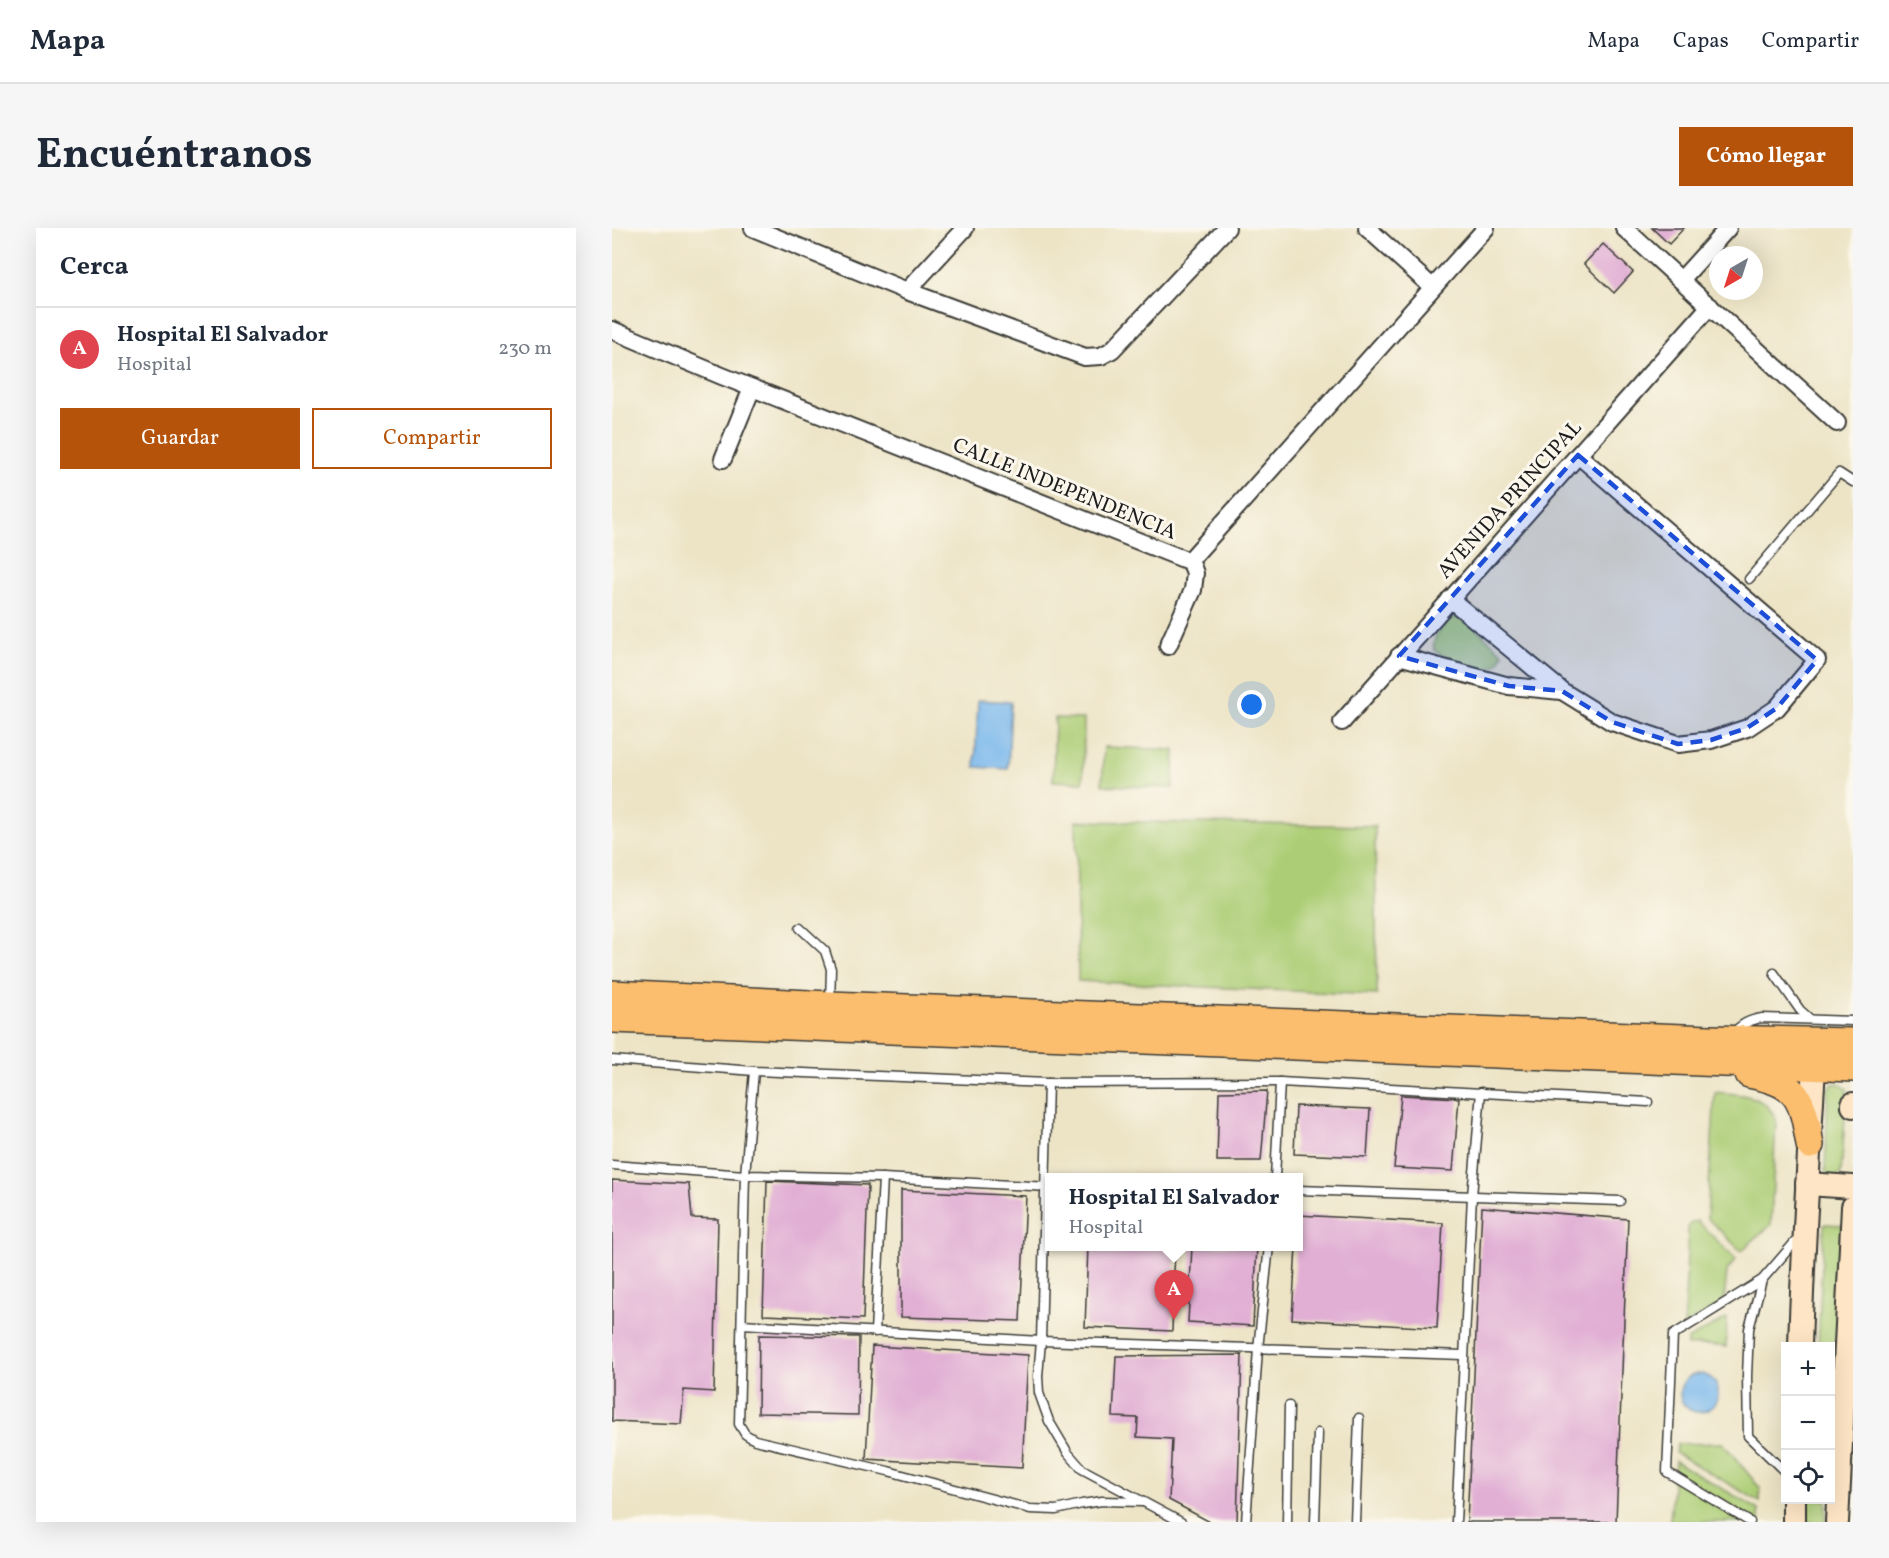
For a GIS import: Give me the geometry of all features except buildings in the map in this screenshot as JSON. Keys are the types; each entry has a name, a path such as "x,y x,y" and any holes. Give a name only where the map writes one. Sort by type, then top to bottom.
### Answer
{"highway":[{"path":"612,994 830,1016"},
{"path":"612,1019 830,1016 1234,1032 1480,1042 1689,1062 1764,1077 1788,1087 1803,1110 1810,1145"},
{"path":"1480,1042 1853,1035"},
{"path":"1721,1036 1813,1042 1853,1042"},
{"path":"1689,1062 1813,1042 1853,1068"}],"main road":[{"path":"1800,1342 1813,1042"},
{"path":"1807,1184 1853,1187"},
{"path":"1838,1522 1850,1332 1853,1207"},
{"path":"1794,1504 1794,1522"}],"street":[{"path":"753,228 907,291 1086,357 1101,357 1112,350 1227,228"},
{"path":"907,291 964,228"},
{"path":"1367,228 1432,287"},
{"name":"CALLE INDEPENDENCIA","path":"612,330 1174,556 1190,560 1486,228"},
{"path":"1624,228 1837,423"},
{"path":"1681,280 1728,228"},
{"name":"AVENIDA PRINCIPAL","path":"1342,722 1710,306"},
{"path":"723,459 752,388"},
{"path":"1450,599 1562,691 1612,722 1678,744 1711,740 1747,728 1777,708 1817,660 1578,455"},
{"path":"1168,646 1192,590 1195,573 1190,560"},
{"path":"1399,656 1509,686 1562,691"}],"lane":[{"path":"1749,579 1839,473 1853,482"},
{"path":"800,928 825,951 831,969 830,1016"},
{"path":"1774,973 1800,1010 1813,1042 1853,1021"},
{"path":"612,1060 754,1071 1048,1083 1280,1082 1648,1102"},
{"path":"754,1071 745,1175 739,1424 745,1434 755,1440 888,1471 1030,1509 1056,1510 1102,1501 1143,1502"},
{"path":"1275,1173 1280,1082"},
{"path":"1047,1173 1048,1083"},
{"path":"1456,1522 1472,1196 1481,1092"},
{"path":"612,1165 745,1175 883,1178 1045,1187"},
{"path":"875,1332 883,1178"},
{"path":"1303,1190 1620,1201"},
{"path":"1750,1522 1667,1472 1673,1335 1762,1280 1804,1231"},
{"path":"1045,1238 1038,1376 1039,1393 1048,1421 1068,1453 1082,1469 1181,1522"},
{"path":"1246,1522 1258,1349 1268,1251"},
{"path":"1762,1280 1749,1329 1748,1436 1781,1469"},
{"path":"742,1324 1041,1341 1463,1355"},
{"path":"1287,1522 1289,1406"},
{"path":"1354,1522 1359,1418"},
{"path":"1315,1522 1318,1433"}],"highlighted area":[{"path":"1578,455 1817,660 1777,708 1747,728 1711,740 1678,744 1612,722 1562,691 1509,686 1399,656"}],"green space":[{"path":"1454,617 1465,619 1503,653 1499,662 1483,671 1460,667 1434,650 1439,631"},
{"path":"1055,718 1084,719 1083,782 1053,781"},
{"path":"1104,747 1175,750 1173,788 1102,785"},
{"path":"1076,821 1375,826 1377,995 1078,981"},
{"path":"1838,1083 1847,1089 1841,1174 1835,1177 1829,1176 1825,1171 1828,1089"},
{"path":"1715,1092 1742,1095 1758,1100 1771,1110 1776,1119 1771,1225 1741,1251 1707,1218"},
{"path":"1697,1221 1736,1259 1727,1271 1724,1302 1684,1326 1688,1229 1690,1223"},
{"path":"1824,1224 1842,1225 1835,1363 1835,1342 1818,1342"},
{"path":"1727,1318 1726,1347 1687,1346 1687,1340"},
{"path":"1723,1443 1760,1488 1760,1502 1675,1453 1677,1444"},
{"path":"1675,1461 1759,1510 1759,1522 1670,1522"},
{"path":"1808,1504 1827,1504 1825,1522 1807,1522"}],"water":[{"path":"978,700 1011,702 1008,769 975,767"},
{"path":"1699,1374 1713,1379 1718,1393 1713,1407 1699,1412 1685,1407 1680,1393 1685,1379"}],"place":[{"name":"Hospital El Salvador","path":"1174,1320"}]}
